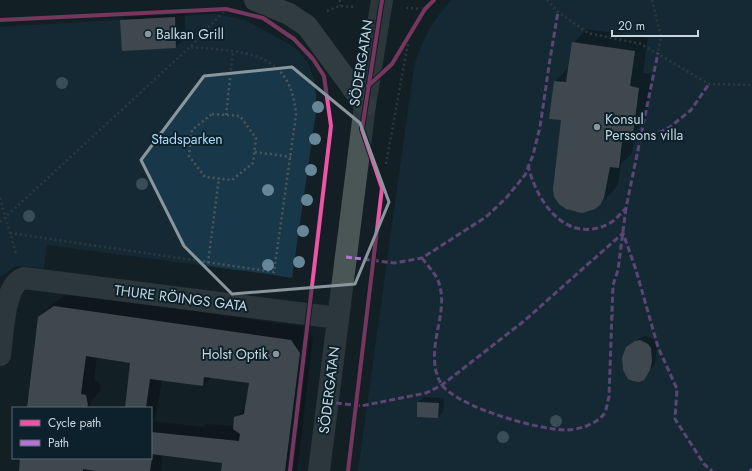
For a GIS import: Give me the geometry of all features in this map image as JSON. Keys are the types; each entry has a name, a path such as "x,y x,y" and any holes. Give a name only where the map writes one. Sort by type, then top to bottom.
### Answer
{"street":[{"path":"255,0 289,14 307,26 365,105"},
{"name":"SÖDERGATAN","path":"319,471 365,105 382,0"},
{"path":"0,355 9,294 16,282 19,279 24,278"},
{"name":"THURE RÖINGS GATA","path":"24,278 338,318"}],"path":[{"path":"340,0 340,6"},
{"path":"547,0 558,12 588,33 641,44 709,84 739,86 752,85"},
{"path":"652,0 661,37 658,53"},
{"path":"422,15 430,5"},
{"path":"218,9 232,10"},
{"path":"0,222 190,47 226,9"},
{"path":"400,50 412,32"},
{"path":"386,165 409,37"},
{"path":"10,233 274,272 296,115 296,108 291,89 284,76 276,66 253,54 190,47"},
{"path":"226,115 233,51"},
{"path":"212,114 240,116 256,138 255,152 253,163 232,180 205,176 189,156 192,130 212,114"},
{"path":"255,152 290,157"},
{"path":"208,263 219,178"},
{"path":"0,198 24,278"}],"highlighted area":[{"path":"292,67 360,123 389,202 355,284 232,294 184,246 141,160 204,76"}],"green space":[{"path":"452,0 752,0 752,471 358,471 414,66 429,30 439,14"},
{"name":"Stadsparken","path":"217,14 245,20 289,44 299,51 309,65 314,80 316,112 292,278 47,245 44,268 16,266 0,277 0,27"}],"building":[{"name":"Balkan Grill","path":"175,17 176,48 122,51 120,20"},
{"name":"Konsul Perssons villa","path":"572,42 635,51 630,86 639,88 633,134 623,133 619,168 610,167 604,198 600,205 595,209 582,213 566,209 559,204 554,197 553,189 561,120 549,119 554,81 566,82"},
{"path":"54,306 291,340 300,353 285,471 221,471 222,463 152,454 152,432 239,441 240,434 233,429 234,417 244,414 249,383 204,377 203,386 150,379 146,407 125,407 130,363 86,356 81,394 86,395 88,405 87,407 27,407 38,317"},
{"path":"640,340 648,344 651,348 652,361 650,370 644,380 639,382 628,379 623,370 622,358 626,347 635,341"},
{"path":"417,402 439,403 438,418 417,417"},
{"path":"20,459 152,459 150,471 96,471 83,469 83,471 19,471"}],"marked path":[{"path":"346,257 394,263 422,258 486,217 506,198 525,175 533,155 540,127 558,12"},
{"path":"528,165 532,179 546,205 555,216 566,224 579,229 593,229 611,223 626,208 658,53"},
{"path":"641,134 658,133 670,127 691,110 709,84"},
{"path":"422,258 437,278 442,300 434,354 436,372 445,389 472,405 521,422 553,429 565,430 581,428 596,421 604,414 609,397 613,285 618,270 626,208"},
{"path":"327,402 361,406 426,393 442,385 524,321 623,233 636,270 658,347 677,389 675,419 704,464 712,471"}],"cycle path":[{"path":"348,471 382,188 362,129 382,0"},
{"path":"368,86 392,64 425,9 434,0"},
{"path":"0,20 226,9 263,18 294,39 313,59 324,76 331,126 290,471"}],"place":[{"name":"Balkan Grill","path":"148,34"},
{"name":"Konsul Perssons villa","path":"597,127"},
{"name":"Holst Optik","path":"276,354"}]}
